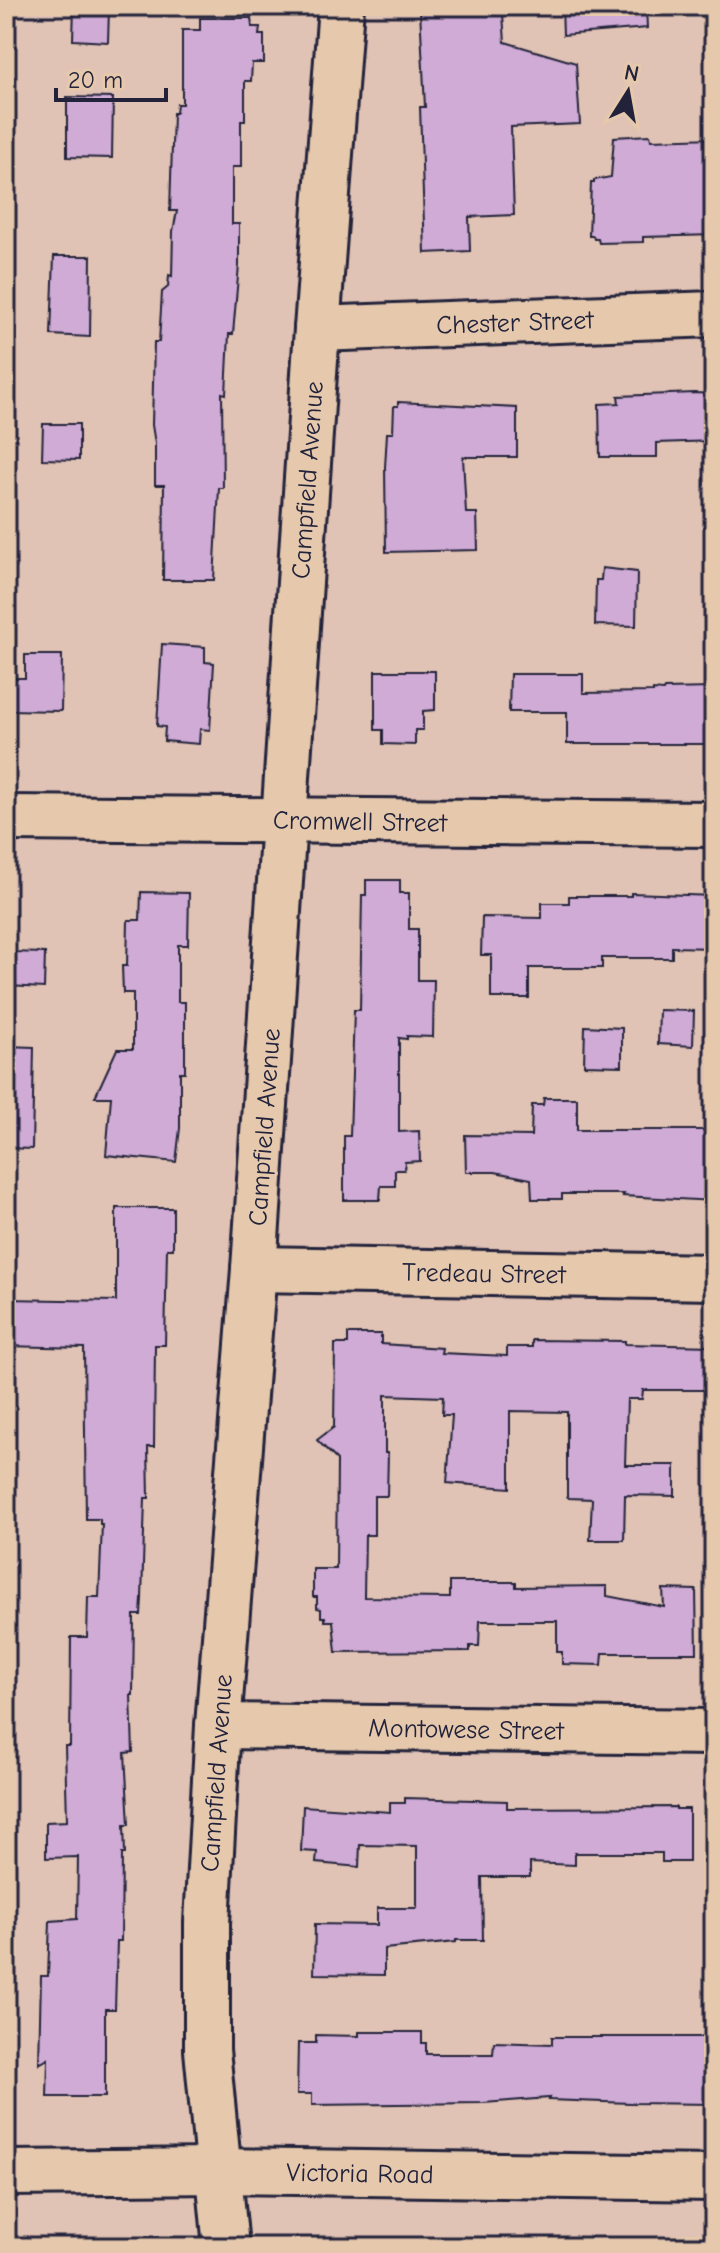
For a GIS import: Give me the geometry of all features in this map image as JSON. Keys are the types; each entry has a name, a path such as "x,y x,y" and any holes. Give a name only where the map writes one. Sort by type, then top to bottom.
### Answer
{"street":[{"name":"Campfield Avenue","path":"226,2247 207,2050 207,1923 218,1726 254,1269 341,6"},
{"name":"Chester Street","path":"317,329 714,314"},
{"name":"Cromwell Street","path":"6,818 714,824"},
{"name":"Tredeau Street","path":"254,1269 714,1277"},
{"name":"Montowese Street","path":"218,1726 714,1732"},
{"name":"Victoria Road","path":"6,2173 220,2171 714,2178"}],"building":[{"path":"74,6 109,8 108,42 73,40"},
{"path":"562,6 646,6 647,28 563,35"},
{"path":"479,7 503,14 505,42 576,63 580,124 511,127 514,215 469,217 470,251 425,253 420,107 425,107 420,10"},
{"path":"200,18 251,18 252,27 260,27 259,35 264,35 264,63 252,63 251,81 245,81 241,167 232,167 232,224 239,224 239,265 233,334 229,334 226,394 222,393 223,488 219,488 214,580 163,580 164,485 155,485 152,425 154,342 159,342 162,292 168,287 169,275 172,276 173,231 177,211 170,211 173,113 176,113 177,104 182,104 182,30 200,30"},
{"path":"67,97 113,98 112,158 67,157"},
{"path":"650,135 651,140 714,138 714,235 643,237 643,242 599,243 598,239 589,236 591,183 611,177 614,137"},
{"path":"54,256 91,256 90,337 51,335"},
{"path":"714,394 714,441 657,443 657,457 600,457 599,404 619,403 618,396"},
{"path":"398,402 517,408 517,457 463,457 466,513 477,513 478,550 386,552 387,433 393,433 394,406 398,406"},
{"path":"43,424 79,424 79,460 42,459"},
{"path":"602,568 637,572 636,626 595,625 596,580 601,580"},
{"path":"162,644 205,647 205,662 214,663 210,730 200,729 199,744 164,741 165,727 157,726"},
{"path":"25,655 62,655 61,711 6,710 6,678 25,678"},
{"path":"375,671 435,671 435,710 423,711 423,730 415,730 415,745 383,744 383,730 375,730"},
{"path":"510,674 583,674 583,693 712,688 712,744 567,744 567,712 509,712"},
{"path":"366,880 400,880 400,893 409,893 409,929 418,929 418,980 434,980 433,1037 399,1038 399,1132 419,1131 420,1161 405,1162 404,1170 395,1170 395,1186 381,1186 380,1200 344,1200 344,1136 350,1136 354,1010 360,1010 362,895 366,895"},
{"path":"141,892 189,893 188,945 178,945 178,1002 185,1002 185,1072 180,1072 180,1128 176,1162 106,1155 111,1097 95,1097 117,1049 133,1049 133,993 123,993 122,966 127,966 128,920 140,920"},
{"path":"631,893 714,896 714,948 672,947 672,958 602,958 602,968 529,968 529,998 491,998 491,955 481,955 482,917 542,918 542,903 569,903 569,896 631,896"},
{"path":"8,952 45,953 44,988 7,986"},
{"path":"659,1010 694,1011 693,1046 658,1044"},
{"path":"585,1026 622,1028 622,1066 584,1065"},
{"path":"6,1046 34,1047 32,1149 6,1148"},
{"path":"544,1098 577,1098 577,1130 714,1130 714,1201 624,1194 562,1194 562,1199 532,1199 531,1179 495,1172 466,1172 465,1135 531,1136 532,1105 543,1105"},
{"path":"116,1208 173,1208 173,1249 167,1249 165,1345 155,1345 154,1447 148,1447 149,1498 145,1498 141,1615 134,1615 131,1695 133,1752 125,1753 129,1825 124,1825 125,1854 122,1854 121,1941 117,1941 115,2009 105,2009 105,2097 47,2097 48,2059 39,2064 41,1976 48,1976 50,1921 77,1919 78,1857 46,1858 46,1822 67,1821 65,1746 70,1746 71,1637 87,1637 88,1597 99,1597 102,1524 100,1519 86,1519 84,1348 6,1346 6,1299 116,1301"},
{"path":"348,1334 381,1334 381,1344 442,1348 441,1353 507,1356 507,1347 532,1347 532,1340 714,1346 714,1390 643,1390 642,1399 627,1399 625,1465 675,1465 675,1496 625,1495 624,1540 590,1540 592,1499 567,1496 567,1412 510,1411 510,1488 447,1483 452,1415 442,1415 443,1397 385,1395 387,1496 374,1496 374,1535 365,1535 364,1597 450,1598 450,1582 516,1582 516,1587 607,1586 607,1596 664,1607 663,1589 696,1590 697,1653 603,1653 602,1665 562,1664 562,1652 557,1652 557,1621 480,1621 479,1646 470,1646 470,1651 336,1652 333,1621 325,1621 325,1617 321,1617 317,1597 313,1597 313,1569 336,1569 337,1460 317,1440 334,1427 335,1344 348,1344"},
{"path":"405,1798 507,1801 507,1808 689,1809 689,1862 662,1862 662,1853 575,1853 575,1865 530,1863 530,1877 482,1877 483,1940 456,1940 384,1949 384,1975 314,1974 315,1924 377,1925 377,1908 417,1908 417,1846 360,1845 359,1867 316,1863 317,1852 301,1851 303,1806 390,1812 390,1803 405,1803"},
{"path":"359,2032 422,2032 426,2054 493,2054 494,2042 552,2044 552,2037 714,2037 714,2104 550,2098 484,2103 312,2105 312,2094 297,2094 298,2043 316,2043 316,2035 359,2036"}]}
